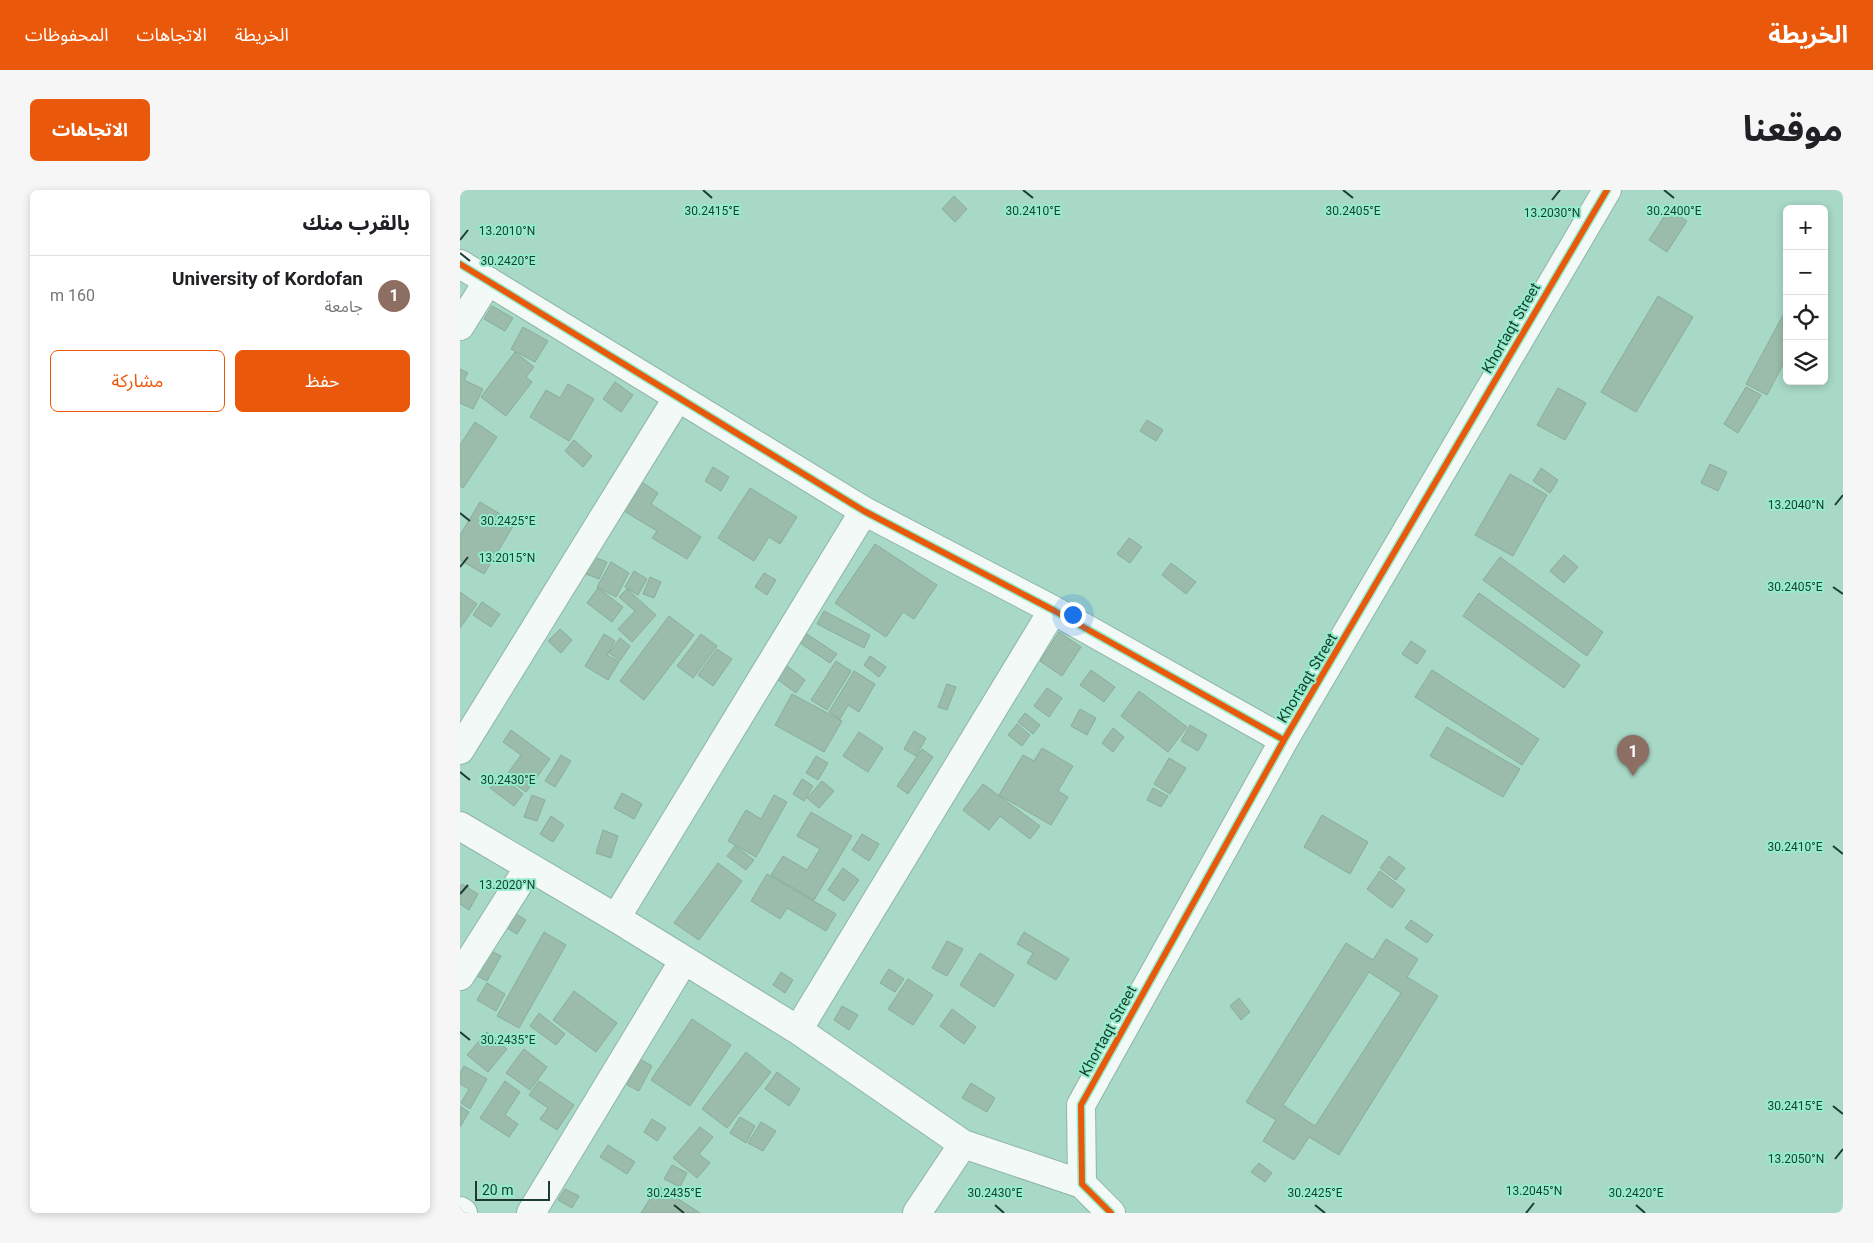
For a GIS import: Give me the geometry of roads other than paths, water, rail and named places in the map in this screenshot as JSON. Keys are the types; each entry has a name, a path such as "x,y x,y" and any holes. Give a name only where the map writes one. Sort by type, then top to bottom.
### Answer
{"street":[{"name":"Khortaqt Street","path":"1082,1184 1081,1105 1284,740 1607,190"},
{"path":"460,264 864,511 1052,610 1284,740"},
{"path":"460,326 488,281"},
{"path":"460,750 678,397"},
{"path":"616,918 864,511"},
{"path":"798,1030 1052,610"},
{"path":"460,826 616,918 798,1030 963,1144 1082,1184 1111,1213"},
{"path":"460,976 529,866"},
{"path":"531,1213 684,960"},
{"path":"916,1213 963,1144"}],"place":[{"name":"University of Kordofan","path":"1633,776"}]}
